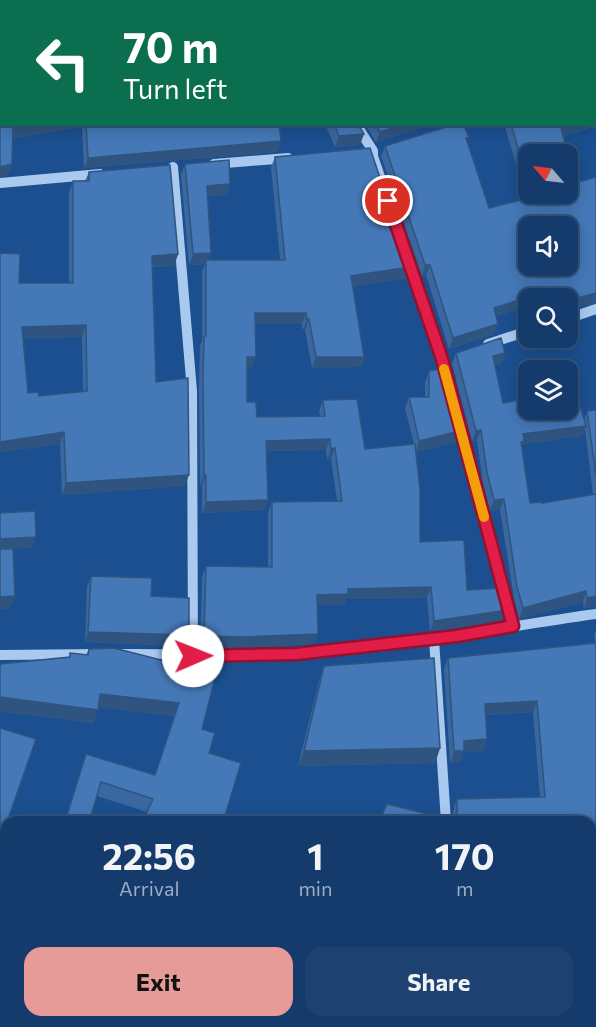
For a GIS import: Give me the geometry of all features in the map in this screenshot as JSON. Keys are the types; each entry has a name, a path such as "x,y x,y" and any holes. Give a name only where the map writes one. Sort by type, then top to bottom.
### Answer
{"street":[{"path":"358,126 379,149"},
{"path":"361,152 379,149"},
{"path":"379,149 373,156 447,357 513,626"},
{"path":"197,165 303,157"},
{"path":"162,168 185,166"},
{"path":"174,167 192,391 193,656"},
{"path":"0,183 116,172"},
{"path":"578,315 596,309"},
{"path":"474,348 518,334"},
{"path":"0,656 296,654 434,639 596,614"},
{"path":"434,639 446,816"}],"building":[{"path":"0,126 25,126 13,128 12,164 0,167"},
{"path":"86,126 279,126 281,141 88,158"},
{"path":"335,126 359,126 364,134 339,136"},
{"path":"376,126 398,126 380,132"},
{"path":"450,126 464,126 489,208 518,201 518,204 578,204 578,182 596,177 596,293 578,298 578,288 518,288 518,300 494,308 498,324 453,338 430,265 425,265 385,146"},
{"path":"512,126 564,126 561,127 565,144 518,144 518,148"},
{"path":"370,148 410,267 351,276 364,357 316,357 306,313 255,313 256,357 247,357 247,402 256,402 257,417 325,416 323,400 357,399 365,449 415,444 420,490 420,542 464,540 467,590 502,588 508,610 434,621 431,587 348,589 348,594 317,595 318,634 204,636 206,566 272,567 272,502 342,501 335,448 331,449 330,439 266,441 268,500 206,502 203,376 204,336 206,336 206,260 285,260 275,157"},
{"path":"229,160 230,184 207,186 211,253 193,254 185,164"},
{"path":"170,165 178,254 152,256 156,382 188,378 189,475 66,483 64,432 0,442 0,253 20,254 19,283 73,283 73,181 89,181 89,172","holes":["86,325 87,391 39,396 38,392 28,393 22,327"]},
{"path":"501,338 505,353 493,356 503,403 518,400 518,420 578,420 578,398 586,426 523,434 524,441 521,442 530,503 596,494 596,596 587,598 586,591 523,608 517,587 504,499 494,500 487,473 481,430 476,431 456,353"},
{"path":"443,368 460,431 419,441 409,397 429,397 429,371"},
{"path":"596,410 596,475 587,411"},
{"path":"35,511 36,537 0,539 0,513"},
{"path":"0,549 13,549 15,596 0,597"},
{"path":"91,576 152,578 151,596 189,598 189,635 88,632"},
{"path":"596,643 596,816 454,816 457,813 457,799 545,797 537,701 485,704 487,739 464,741 464,751 454,751 448,658"},
{"path":"114,648 216,674 202,729 215,733 209,753 241,763 225,816 145,816 153,799 101,782 91,816 67,816 86,754 155,775 179,703 100,694 98,710 0,697 0,664 70,657 70,653 88,655 89,649"},
{"path":"434,658 440,748 304,751 324,666"},
{"path":"0,728 36,739 9,816 0,816"},
{"path":"387,804 435,816 382,816"}],"slow traffic":[{"path":"444,369 484,517"}],"route":[{"path":"193,656 296,654 457,636 513,626 442,359 388,201"}]}
